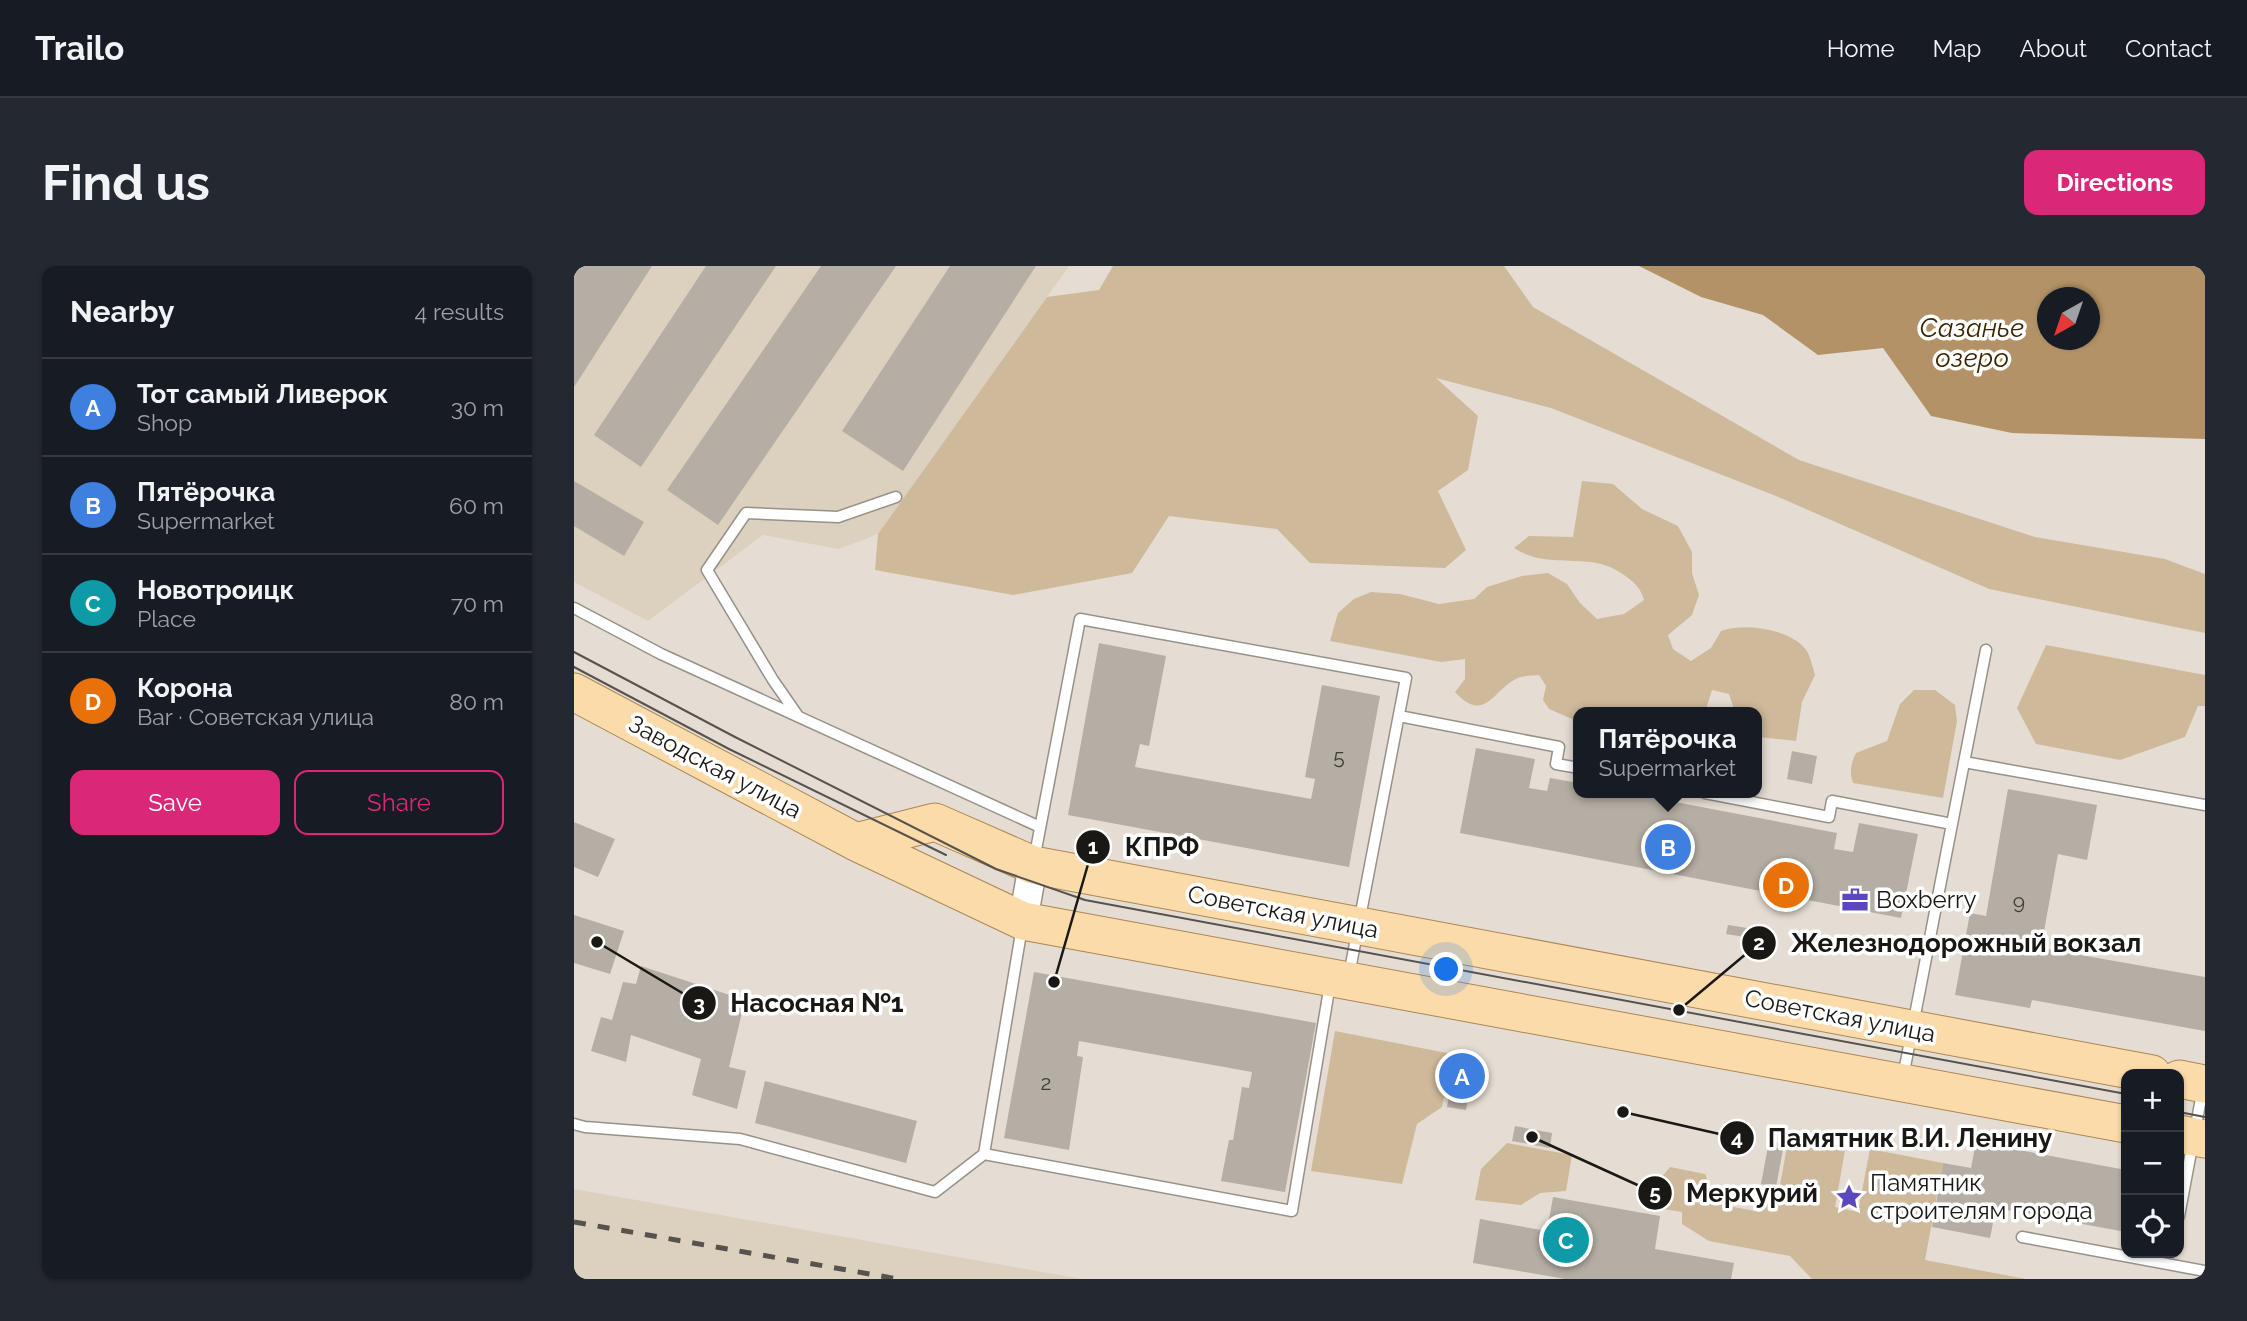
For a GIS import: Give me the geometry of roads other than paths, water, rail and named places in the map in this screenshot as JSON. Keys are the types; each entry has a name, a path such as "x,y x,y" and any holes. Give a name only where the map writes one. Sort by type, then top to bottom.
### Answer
{"main road":[{"name":"Заводская улица","path":"574,692 856,842"},
{"name":"Советская улица","path":"856,842 935,822 1033,865 2125,1069"},
{"path":"856,842 1023,921 2121,1123"}],"street":[{"path":"1023,921 1033,865"}],"lane":[{"path":"800,718 773,680 707,570 746,513 838,517 896,497"},
{"path":"574,608 661,654 1040,827"},
{"path":"984,1154 1292,1211 1340,980 1358,927 1406,678 1080,619 1033,865"},
{"path":"1902,1083 1986,650"},
{"path":"1399,716 1559,747 1556,764 1573,767"},
{"path":"1964,762 2205,805"},
{"path":"1731,798 1829,817 1832,801 1952,824"},
{"path":"574,1124 585,1128 740,1139 935,1192 984,1154 1023,921"},
{"path":"2182,1195 2192,1136 2196,1082"},
{"path":"2022,1237 2171,1259 2205,1271"}],"water":[{"name":"Сазанье озеро","path":"1639,266 2205,266 2205,439 2012,433 1931,416 1883,348 1818,355 1763,315 1701,297"}],"tram line":[{"path":"574,652 996,869 1085,900 2121,1093"},
{"path":"574,667 729,749 946,855"},
{"path":"2184,1113 2205,1117"}],"railway":[{"path":"574,1222 898,1279"}],"place":[{"name":"Пятёрочка","path":"1668,847"},
{"name":"Корона","path":"1786,885"},
{"name":"Boxberry","path":"1855,900"},
{"name":"Насосная №1","path":"597,942"},
{"name":"КПРФ","path":"1054,982"},
{"name":"Железнодорожный вокзал","path":"1679,1010"},
{"name":"Тот самый Ливерок","path":"1462,1076"},
{"name":"Памятник В.И. Ленину","path":"1623,1112"},
{"name":"Меркурий","path":"1532,1137"},
{"name":"Памятник строителям города","path":"1849,1197"},
{"name":"Новотроицк","path":"1566,1240"}]}
